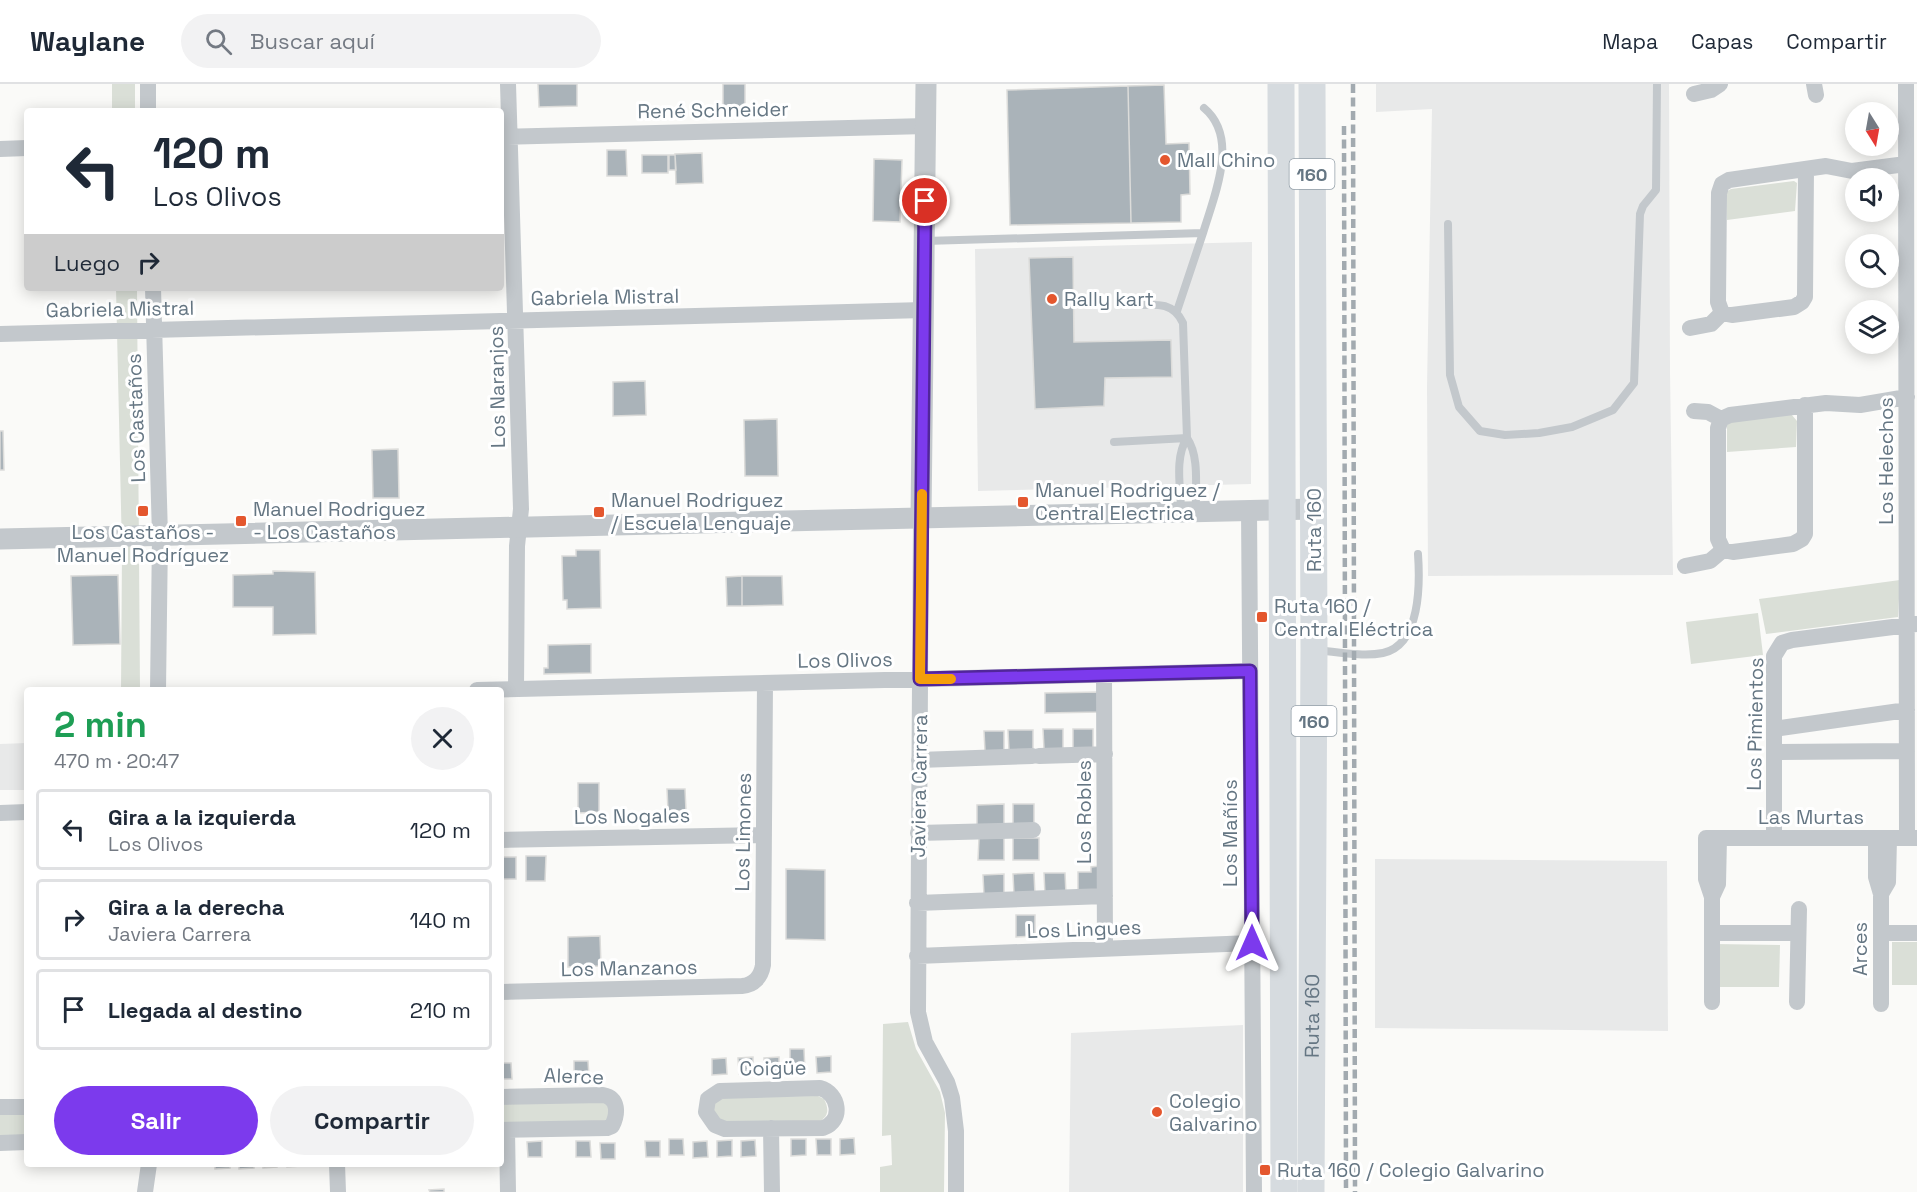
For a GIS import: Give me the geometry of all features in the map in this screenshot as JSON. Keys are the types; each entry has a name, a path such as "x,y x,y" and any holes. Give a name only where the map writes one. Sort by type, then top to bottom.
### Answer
{"highway":[{"name":"Ruta 160","path":"1281,84 1284,1192"},
{"name":"Ruta 160","path":"1311,1192 1314,650 1312,84"}],"street":[{"path":"148,84 148,108"},
{"name":"Los Naranjos","path":"508,84 506,137 517,320 521,509 517,546 516,689"},
{"name":"Javiera Carrera","path":"926,84 917,903 918,1012 925,1042 946,1082 956,1114 956,1192"},
{"path":"1694,94 1711,90 1720,84"},
{"name":"Los Helechos","path":"1906,84 1910,158 1912,367 1907,397 1912,453 1912,624 1907,751 1912,838"},
{"name":"René Schneider","path":"506,137 926,126"},
{"path":"0,149 24,148"},
{"path":"1722,313 1718,302 1719,193 1722,184 1729,180 1833,166 1852,171 1910,158"},
{"path":"1722,313 1732,315 1794,307 1805,297 1806,169"},
{"name":"Los Castaños","path":"153,291 160,536 158,687"},
{"name":"Gabriela Mistral","path":"0,333 924,310"},
{"path":"1690,328 1711,324 1722,313"},
{"path":"1805,405 1805,534 1793,544 1733,552 1724,550 1718,539 1718,428 1721,419 1730,415 1805,405 1826,403 1860,405 1907,397"},
{"path":"1694,411 1708,412 1721,419"},
{"path":"0,539 1314,509"},
{"name":"Los Mañíos","path":"1249,510 1254,1192"},
{"path":"1685,566 1710,561 1724,550"},
{"name":"Los Pimientos","path":"1774,838 1774,656 1779,647 1792,640 1912,624"},
{"name":"Los Olivos","path":"504,689 1250,671"},
{"name":"Los Robles","path":"1104,675 1105,949"},
{"name":"Los Limones","path":"756,980 763,965 765,683"},
{"path":"1774,729 1907,710"},
{"path":"1774,752 1907,751"},
{"path":"919,760 1105,754"},
{"path":"0,813 24,812"},
{"path":"918,833 1033,831"},
{"name":"Los Nogales","path":"504,840 764,834"},
{"name":"Las Murtas","path":"1712,933 1712,897 1718,884 1712,838 1912,838"},
{"name":"Arces","path":"1881,1004 1881,894 1888,882 1883,838"},
{"path":"917,903 1105,896"},
{"path":"1797,1002 1799,909"},
{"path":"1712,1002 1712,933 1798,933"},
{"path":"1881,933 1917,933"},
{"name":"Los Lingues","path":"917,956 1252,943"},
{"name":"Los Manzanos","path":"504,992 747,986 756,980"},
{"name":"Coigüe","path":"820,1088 835,1099 835,1119 828,1126 771,1128 720,1128 708,1117 706,1108 708,1099 720,1091 820,1088"},
{"name":"Alerce","path":"504,1097 603,1095 612,1099 616,1106 615,1120 612,1126 607,1128 504,1130"},
{"path":"0,1107 24,1107"},
{"path":"771,1128 772,1192"},
{"path":"504,1130 508,1192"},
{"path":"0,1143 24,1142"},
{"path":"145,1192 149,1167"},
{"path":"337,1167 338,1192"}],"lane":[{"path":"1448,224 1450,375 1459,407 1480,431 1505,435 1539,433 1572,427 1613,411 1634,383 1640,214 1643,206 1656,190 1657,84"},
{"path":"1177,312 1220,178 1222,155 1217,124 1204,108"},
{"path":"924,241 1203,233"},
{"path":"1139,305 1159,304 1177,312 1185,329 1187,438 1194,457 1189,512"},
{"path":"1114,442 1187,438"},
{"path":"1187,438 1182,446 1180,457 1189,512"},
{"path":"1314,650 1379,654 1391,651 1403,641 1410,628 1415,610 1419,573 1418,554"}],"shaded area":[{"path":"112,84 135,84 135,108 112,108"},
{"path":"1376,84 1669,84 1673,575 1428,576 1427,387 1432,109 1376,112"},
{"path":"1794,181 1797,183 1795,211 1727,220 1726,192 1731,189"},
{"path":"1252,242 1251,484 978,491 975,249"},
{"path":"116,291 137,291 140,687 121,687 122,551"},
{"path":"1791,414 1797,421 1796,447 1727,452 1727,424 1732,421"},
{"path":"1900,580 1898,617 1766,634 1759,599"},
{"path":"1758,613 1763,655 1691,664 1686,622"},
{"path":"24,743 24,790 0,790 0,744"},
{"path":"1375,859 1667,861 1668,1031 1375,1028"},
{"path":"1892,942 1917,942 1917,985 1892,985"},
{"path":"1715,944 1780,945 1779,987 1715,987"},
{"path":"908,1022 916,1049 940,1092 945,1113 944,1192 880,1192 880,1167 892,1165 891,1135 882,1136 883,1024"},
{"name":"Colegio Galvarino","path":"1243,1025 1243,1192 1069,1192 1071,1033"},
{"path":"818,1096 824,1099 827,1106 825,1117 819,1122 719,1122 711,1109 715,1102 725,1097"},
{"path":"515,1101 603,1101 611,1109 610,1118 604,1123 504,1124 504,1105"},
{"path":"0,1110 24,1111 24,1136 0,1136"}],"building":[{"path":"538,84 577,84 577,106 539,107"},
{"path":"723,84 745,84 745,110 723,111"},
{"path":"1164,85 1166,144 1189,143 1190,194 1181,195 1181,222 1131,223 1128,86"},
{"path":"1128,86 1131,223 1010,225 1007,90"},
{"path":"607,150 626,150 627,176 607,176"},
{"path":"702,153 703,183 676,184 675,154"},
{"path":"642,155 668,155 668,173 642,173"},
{"path":"669,155 675,155 676,170 669,170"},
{"path":"874,159 902,160 900,222 873,221"},
{"name":"Rally kart","path":"1073,257 1074,342 1171,340 1172,377 1105,378 1104,406 1035,409 1029,258"},
{"path":"645,381 646,415 613,416 613,382"},
{"path":"777,419 778,476 745,476 744,420"},
{"path":"0,431 3,431 4,470 0,470"},
{"path":"398,449 399,498 373,498 372,450"},
{"path":"576,550 600,550 601,608 567,609 567,600 563,600 562,556 576,556"},
{"path":"273,571 315,572 316,634 273,635 273,607 233,607 233,575 273,574"},
{"path":"118,575 120,644 73,645 71,576"},
{"path":"742,576 742,606 727,606 726,577"},
{"path":"742,576 782,576 783,605 742,606"},
{"path":"591,644 591,673 544,674 544,668 548,668 548,645"},
{"path":"1100,692 1101,712 1045,713 1045,693"},
{"path":"1043,729 1063,729 1063,749 1044,749"},
{"path":"1073,729 1093,729 1093,749 1073,749"},
{"path":"1008,730 1033,730 1033,750 1009,751"},
{"path":"984,731 1004,731 1004,751 985,751"},
{"path":"578,783 599,783 599,812 578,813"},
{"path":"667,789 685,789 686,811 668,811"},
{"path":"1004,804 1004,826 977,826 977,805"},
{"path":"1013,804 1034,804 1034,825 1013,826"},
{"path":"979,838 1004,838 1004,860 978,860"},
{"path":"1013,838 1039,838 1039,860 1013,860"},
{"path":"526,856 546,856 545,881 526,881"},
{"path":"504,857 516,857 516,879 504,879"},
{"path":"1100,866 1101,893 1078,894 1078,872 1091,872 1091,867"},
{"path":"786,869 825,870 825,940 786,939"},
{"path":"1034,873 1035,895 1014,895 1013,874"},
{"path":"1044,873 1065,873 1066,894 1045,895"},
{"path":"1004,874 1004,896 984,896 983,875"},
{"path":"1016,915 1035,915 1035,936 1016,937"},
{"path":"600,936 601,966 568,967 568,937"},
{"path":"790,1049 804,1049 805,1072 790,1073"},
{"path":"831,1056 831,1072 817,1073 816,1057"},
{"path":"753,1057 753,1073 739,1074 738,1058"},
{"path":"779,1057 779,1073 764,1074 764,1058"},
{"path":"726,1058 727,1074 712,1075 712,1059"},
{"path":"574,1061 588,1061 589,1077 574,1077"},
{"path":"504,1063 511,1063 512,1079 504,1079"},
{"path":"854,1138 855,1154 840,1155 840,1139"},
{"path":"669,1139 683,1139 684,1155 669,1155"},
{"path":"791,1139 806,1139 806,1155 791,1156"},
{"path":"816,1139 831,1139 831,1155 817,1155"},
{"path":"732,1140 732,1156 717,1157 717,1141"},
{"path":"755,1140 756,1156 741,1157 741,1141"},
{"path":"542,1141 542,1157 528,1157 527,1142"},
{"path":"576,1141 590,1141 591,1157 576,1157"},
{"path":"645,1141 660,1141 660,1157 646,1157"},
{"path":"707,1141 708,1157 693,1158 693,1142"},
{"path":"600,1143 615,1143 615,1159 601,1159"},
{"path":"444,1189 444,1192 430,1192 429,1190"}],"railway":[{"path":"1353,84 1355,1192"},
{"path":"1344,126 1346,1192"}],"slow traffic":[{"path":"922,494 920,679 951,679"}],"place":[{"name":"Mall Chino","path":"1165,160"},
{"name":"Rally kart","path":"1052,299"},
{"name":"Manuel Rodriguez / Central Electrica","path":"1023,502"},
{"name":"Los Castaños - Manuel Rodríguez","path":"143,511"},
{"name":"Manuel Rodriguez / Escuela Lenguaje","path":"599,512"},
{"name":"Manuel Rodriguez - Los Castaños","path":"241,521"},
{"name":"Ruta 160 / Central Eléctrica","path":"1262,617"},
{"name":"Colegio Galvarino","path":"1157,1112"},
{"name":"Ruta 160 / Colegio Galvarino","path":"1265,1170"}],"route":[{"path":"925,201 920,679 1250,671 1252,943"}]}
